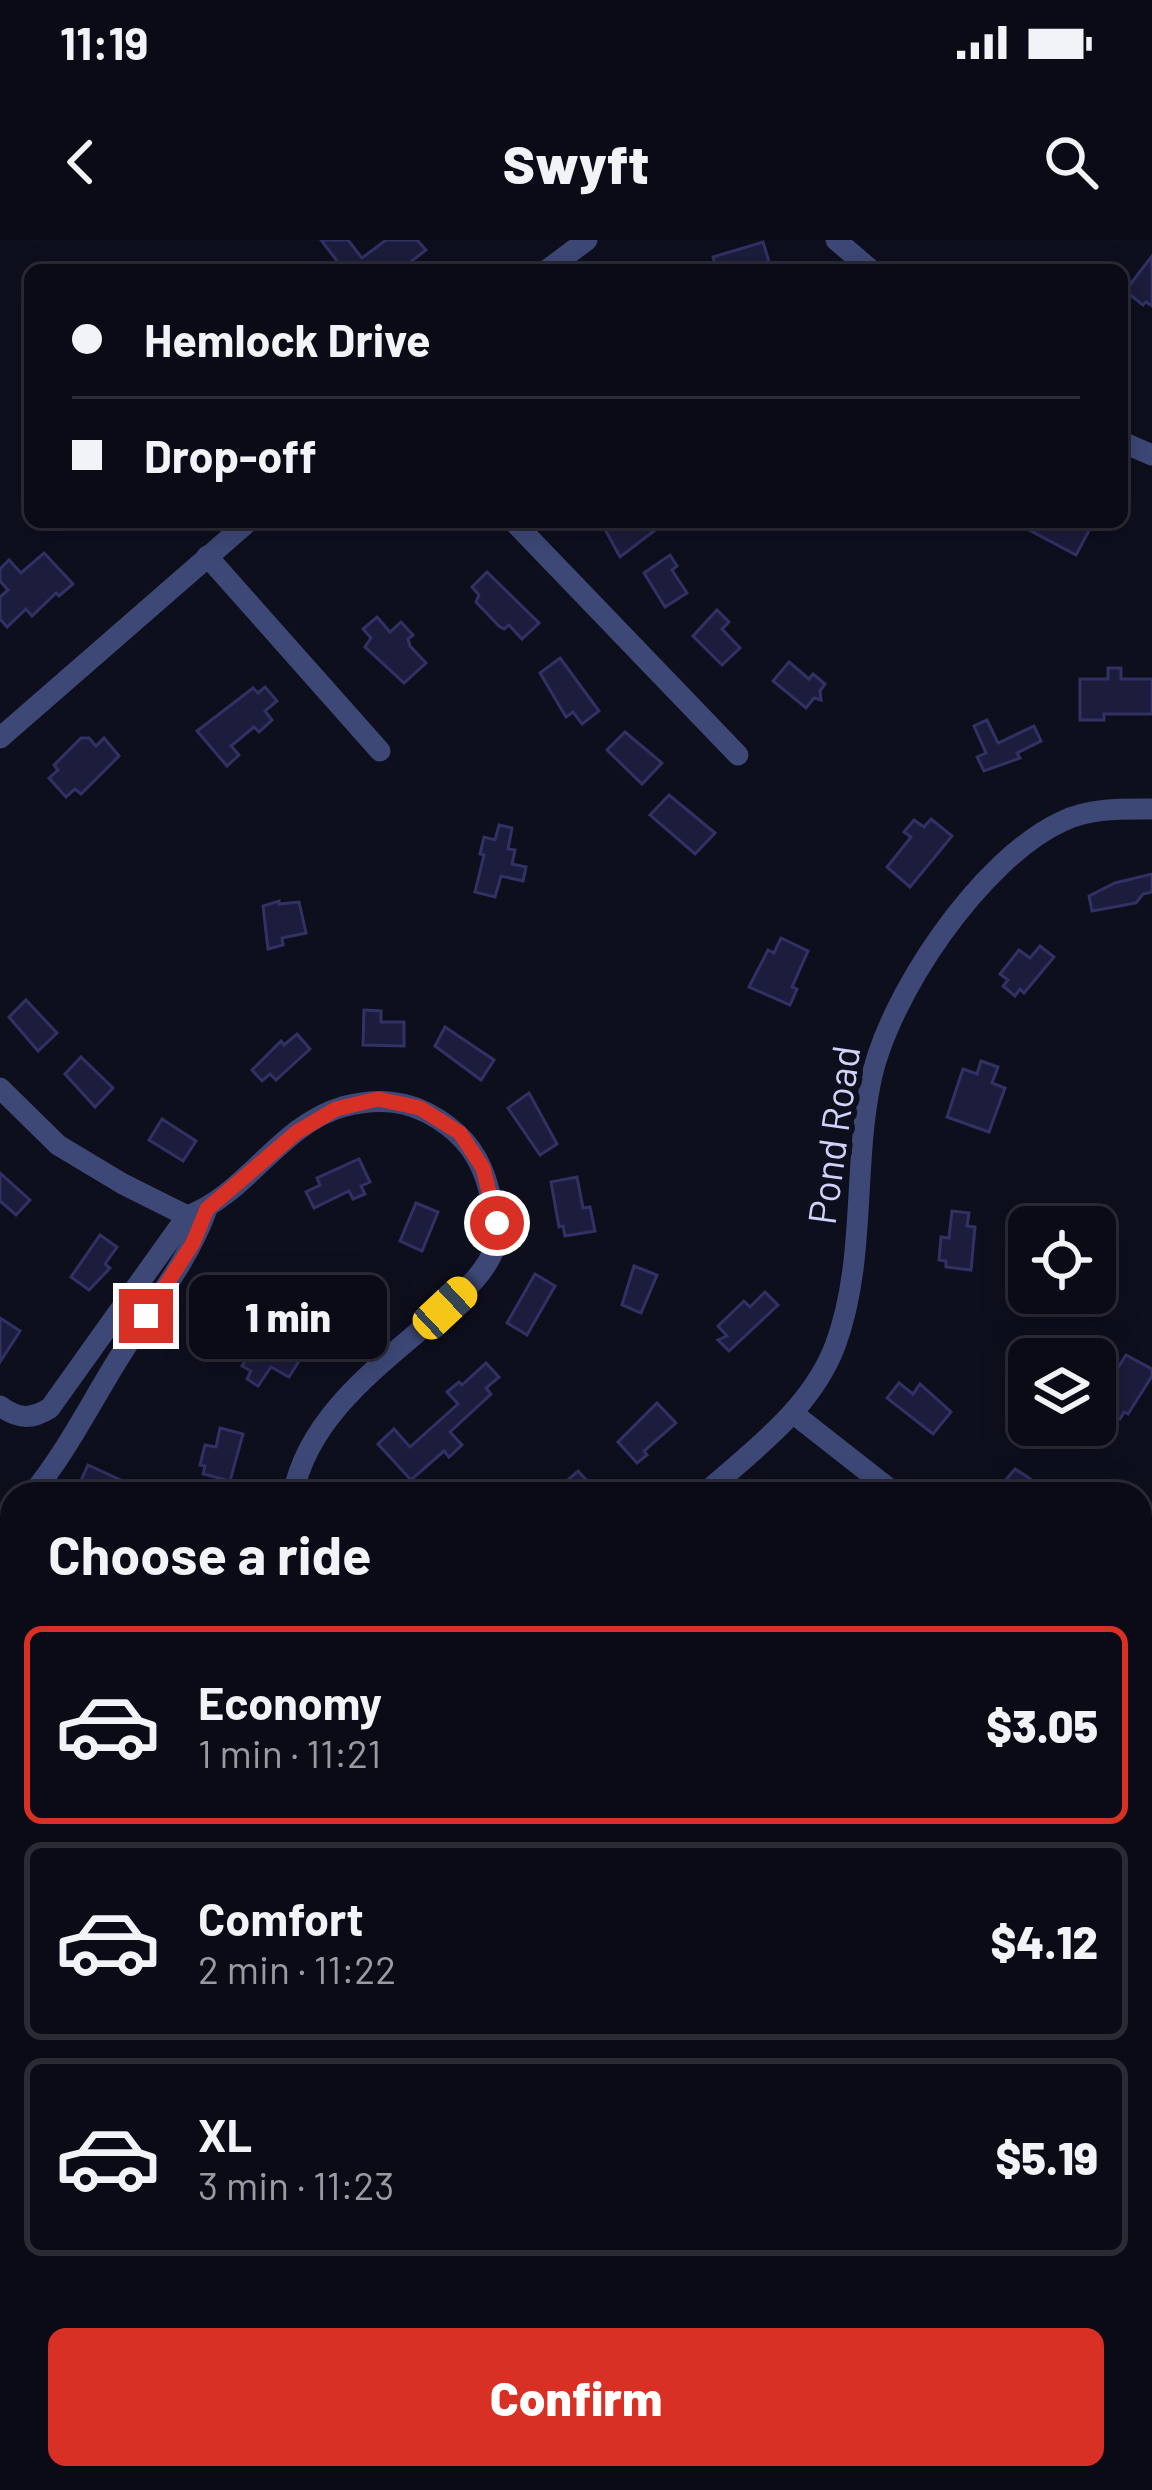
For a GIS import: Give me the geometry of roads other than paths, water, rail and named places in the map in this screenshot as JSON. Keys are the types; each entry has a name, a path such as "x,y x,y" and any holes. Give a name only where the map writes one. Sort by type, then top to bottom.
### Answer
{"street":[{"path":"555,264 587,240"},
{"path":"0,737 241,528"},
{"path":"520,528 738,755"},
{"path":"207,556 380,751"},
{"name":"Pond Road","path":"718,1482 794,1414 834,1350 851,1292 869,1087 885,1028 911,980 964,906 1026,841 1067,819 1107,809 1152,809"},
{"path":"0,1088 58,1145 123,1184 197,1213"},
{"path":"0,1406 22,1418 50,1408 197,1213 297,1132 336,1109 378,1099 420,1108 460,1133 483,1168 497,1223 496,1244 479,1277 359,1384 320,1427 298,1482"},
{"path":"41,1482 193,1243 197,1213"},
{"path":"794,1414 881,1482"}]}
